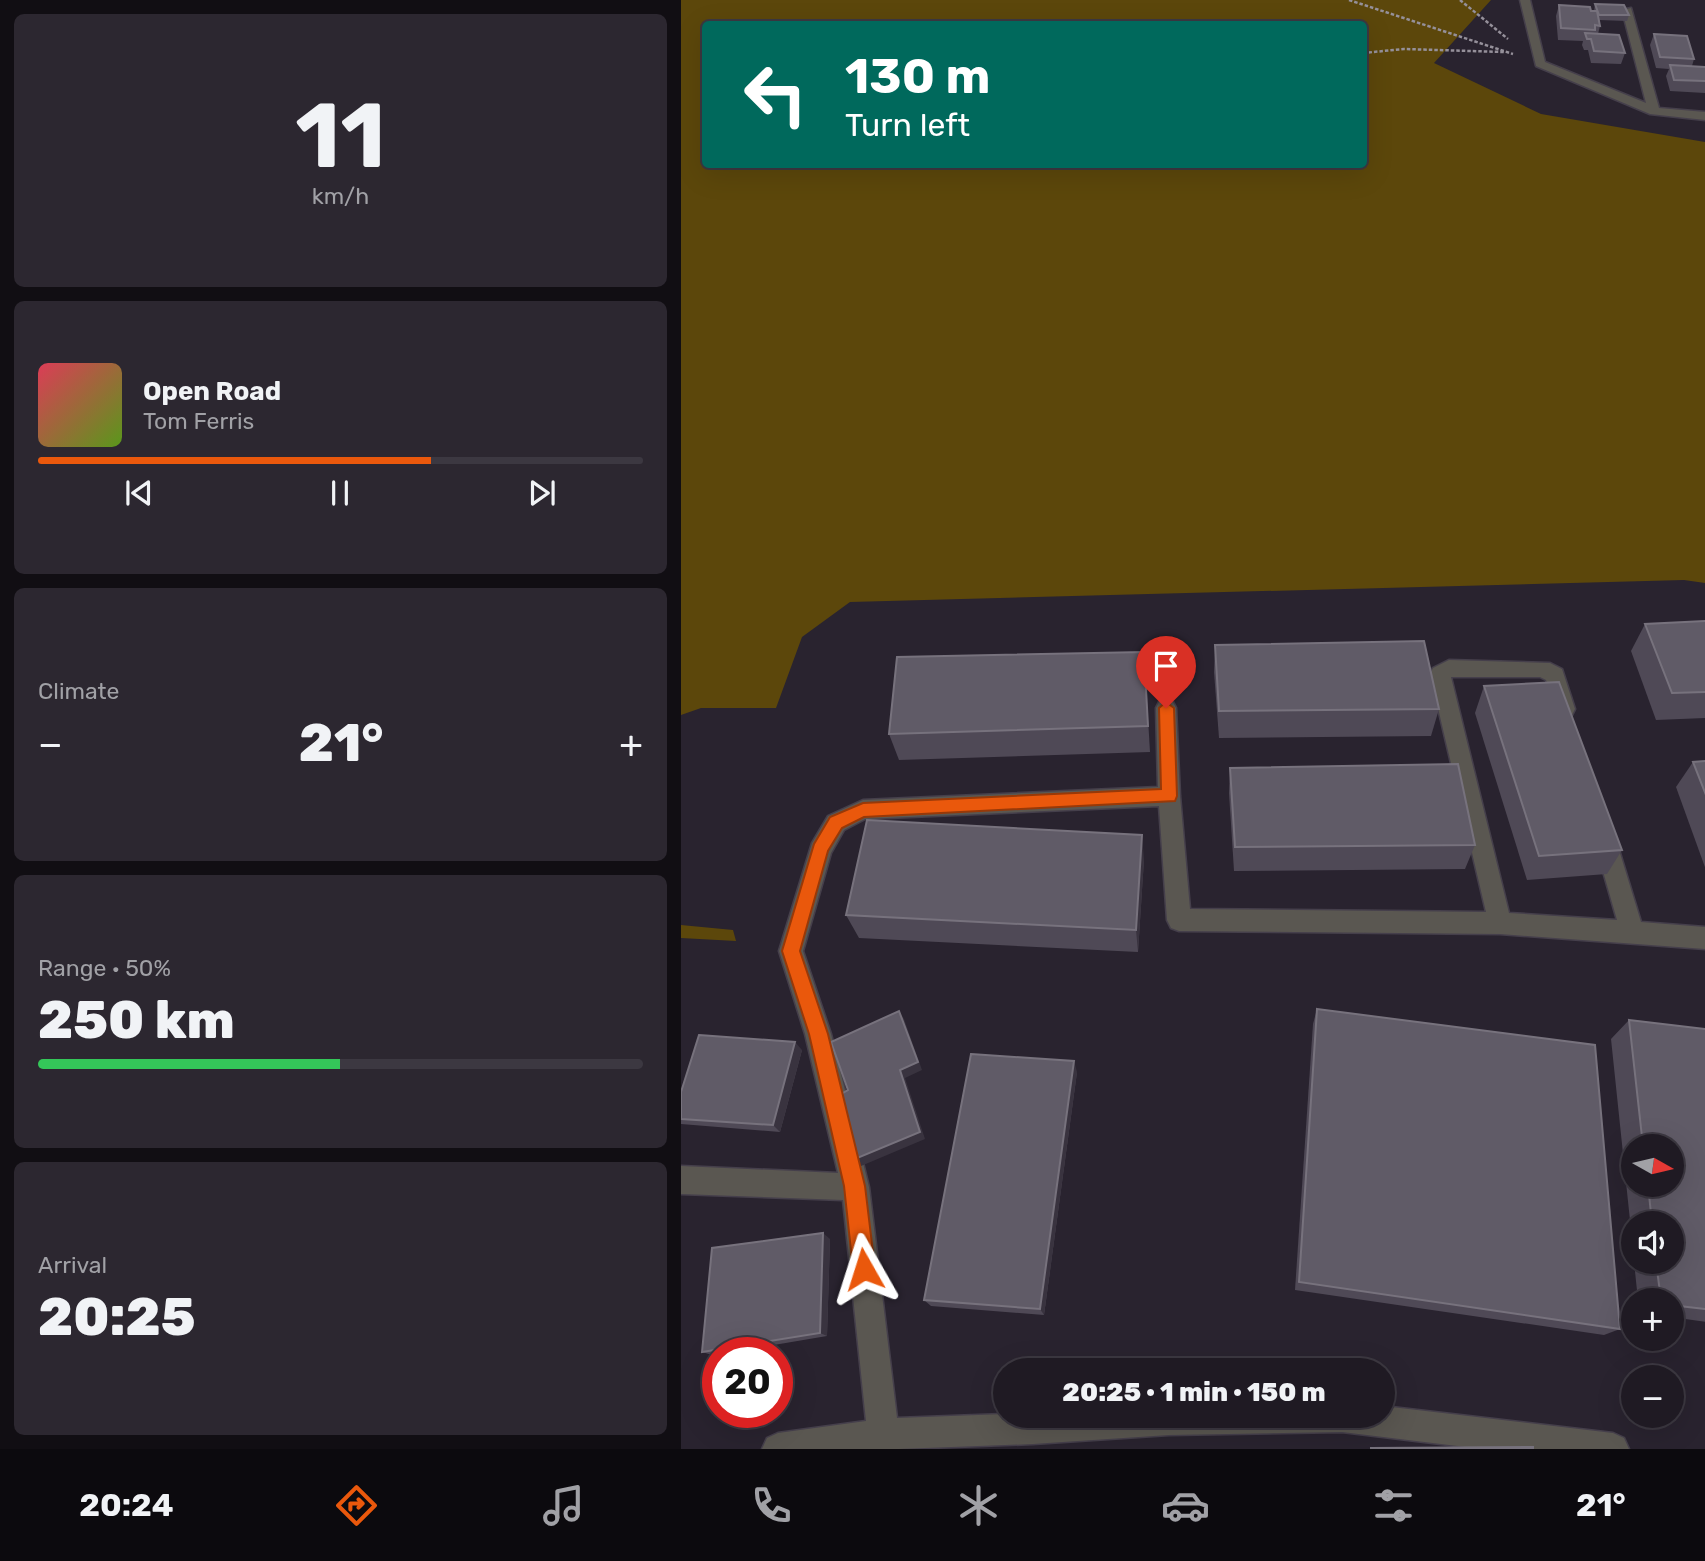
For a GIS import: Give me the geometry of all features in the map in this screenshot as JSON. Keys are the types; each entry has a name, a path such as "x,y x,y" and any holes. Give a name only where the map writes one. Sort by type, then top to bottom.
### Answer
{"street":[{"path":"1525,0 1540,64 1654,111 1705,116"},
{"path":"1627,10 1654,111"},
{"path":"1499,923 1440,674 1449,668 1543,669 1555,675 1571,726"},
{"path":"1166,708 1169,796 1179,920 1499,923 1705,938"},
{"path":"883,1434 855,1186 818,1034 791,951 820,850 836,822 863,810 1169,796"},
{"path":"1597,816 1632,932"},
{"path":"681,1180 855,1186"},
{"path":"778,1449 883,1434 1033,1439 1169,1420 1342,1417 1613,1449"}],"path":[{"path":"1349,0 1540,64"},
{"path":"1460,0 1540,64"},
{"path":"1367,53 1404,49 1508,52"}],"shaded area":[{"path":"681,0 1491,0 1434,63 1541,114 1705,142 1705,583 1684,580 850,602 802,637 776,708 701,708 681,715"},
{"path":"681,925 733,930 736,941 681,938"}],"building":[{"path":"1595,4 1624,5 1629,15 1599,15"},
{"path":"1559,5 1590,7 1591,11 1597,11 1600,26 1595,25 1595,30 1561,28"},
{"path":"1585,33 1619,35 1625,53 1594,51 1591,39 1587,39"},
{"path":"1654,34 1687,36 1694,59 1660,57"},
{"path":"1670,65 1706,67 1706,81 1674,80"},
{"path":"1706,621 1706,692 1672,693 1645,624"},
{"path":"1424,641 1439,709 1219,711 1215,645"},
{"path":"1144,652 1148,726 889,734 897,657"},
{"path":"1559,682 1622,850 1539,856 1484,686"},
{"path":"1706,761 1706,795 1693,762"},
{"path":"1458,764 1475,845 1235,847 1230,768"},
{"path":"867,820 1142,835 1136,930 846,915"},
{"path":"1317,1009 1595,1045 1620,1329 1299,1282"},
{"path":"899,1011 918,1062 900,1070 920,1132 855,1159 836,1097 848,1090 831,1042"},
{"path":"1629,1020 1706,1029 1706,1309 1684,1306 1684,1288 1659,1288 1658,1274 1684,1274 1684,1211 1651,1211 1649,1197 1684,1197 1684,1134 1642,1134"},
{"path":"699,1035 795,1042 773,1125 681,1119 681,1092"},
{"path":"971,1054 1074,1061 1040,1309 924,1300"},
{"path":"823,1233 820,1333 793,1337 703,1337 712,1248"},
{"path":"1371,1448 1533,1449 1371,1449"}],"route":[{"path":"864,1269 855,1186 818,1034 791,951 820,850 836,822 863,810 1169,796 1166,708"}]}
